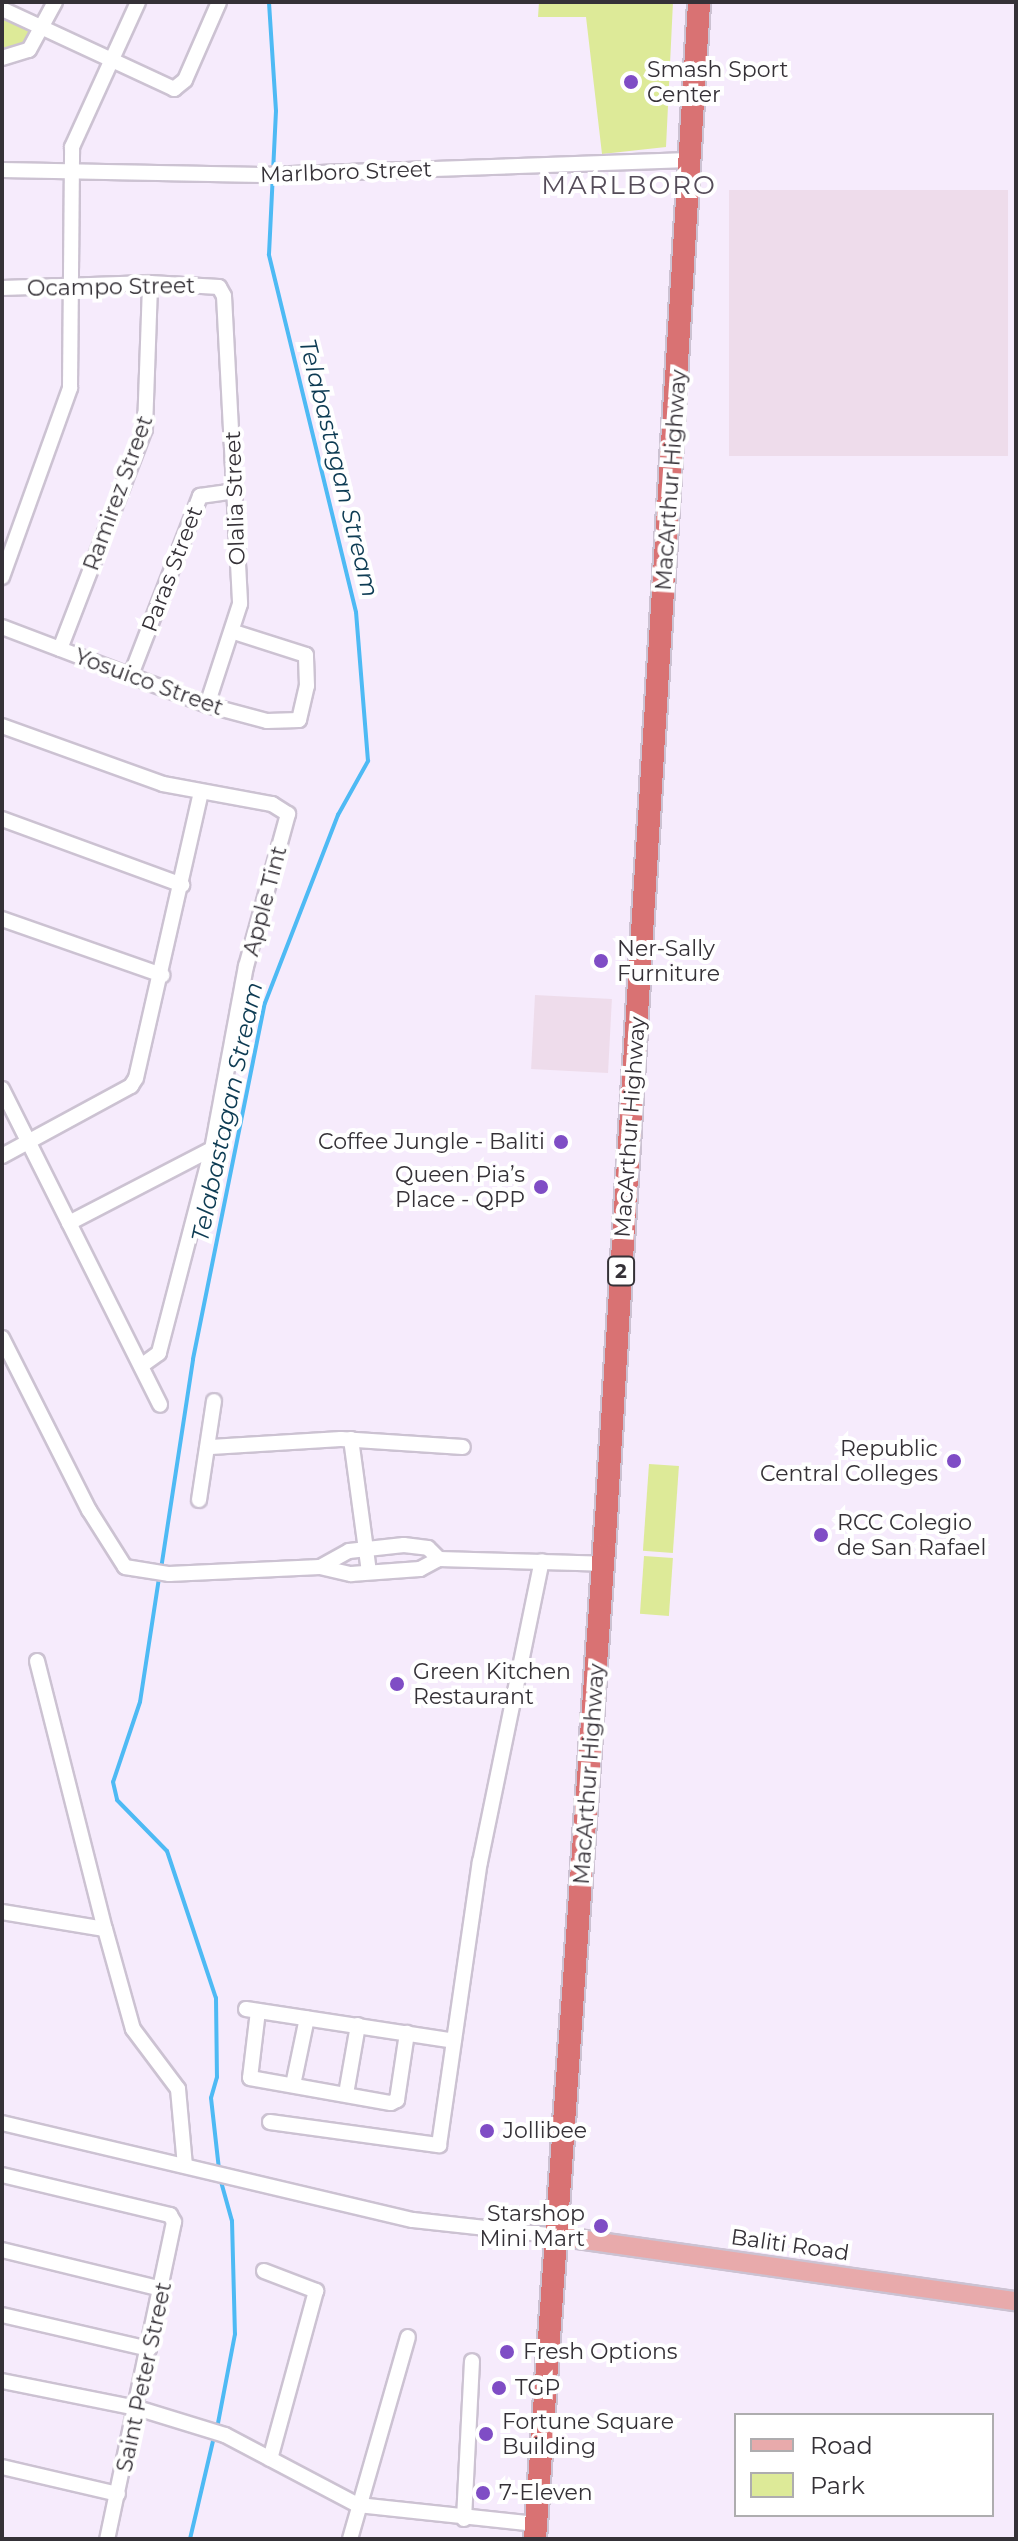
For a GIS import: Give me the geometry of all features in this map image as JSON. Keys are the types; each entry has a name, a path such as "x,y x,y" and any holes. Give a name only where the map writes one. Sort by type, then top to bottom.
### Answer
{"highway":[{"name":"MacArthur Highway","path":"536,2531 603,1564 699,2"}],"main road":[{"name":"Baliti Road","path":"557,2236 1016,2301"}],"street":[{"path":"2,58 29,50 55,2"},
{"path":"2,577 66,406 69,174 77,130 107,60 138,2"},
{"path":"2,9 169,88 180,86 219,2"},
{"name":"Marlboro Street","path":"2,170 69,174 262,175 689,160"},
{"name":"Ocampo Street","path":"2,288 150,283 219,287"},
{"name":"Ramirez Street","path":"60,649 145,429 150,283"},
{"name":"Olalia Street","path":"207,705 234,632 240,604 228,312 219,287"},
{"name":"Paras Street","path":"131,675 200,496 234,491"},
{"name":"Yosuico Street","path":"2,627 207,705 267,721 299,720 307,686 306,655 234,632"},
{"name":"Apple Tint","path":"2,726 201,793 272,804 288,814 241,991 212,1149 159,1353 141,1366"},
{"path":"2,1156 131,1086 162,975 201,793"},
{"path":"2,819 182,885"},
{"path":"2,919 162,975"},
{"path":"2,1089 160,1405"},
{"path":"69,1223 212,1149"},
{"path":"2,1338 117,1560 138,1571 169,1574 320,1567 369,1572 420,1569 439,1559 603,1564"},
{"path":"199,1500 211,1447 214,1401"},
{"path":"211,1447 351,1439 463,1447"},
{"path":"351,1439 369,1572"},
{"path":"320,1567 349,1551 417,1544 439,1559"},
{"path":"270,2122 434,2148 440,2139 480,1862 542,1561"},
{"path":"37,1661 133,2029 178,2089 185,2166"},
{"path":"2,1912 105,1929"},
{"path":"407,2033 397,2100 248,2077 252,2010 358,2025 407,2033 454,2041"},
{"path":"293,2085 307,2018"},
{"path":"346,2094 358,2025"},
{"path":"2,2123 413,2220 557,2236"},
{"name":"Saint Peter Street","path":"2,2175 170,2215 175,2230 107,2539"},
{"path":"2,2250 162,2289"},
{"path":"264,2271 316,2291 270,2459"},
{"path":"2,2315 149,2349"},
{"path":"350,2539 408,2337"},
{"path":"464,2519 472,2361"},
{"path":"2,2381 137,2408 225,2435 358,2505 536,2531"},
{"path":"2,2467 118,2494"}],"shaded area":[{"path":"729,190 1008,190 1008,456 729,456"},
{"path":"535,995 612,999 608,1073 531,1069"}],"green space":[{"name":"Smash Sport Center","path":"539,2 673,2 666,147 602,154 586,17 538,17"},
{"path":"2,17 33,32 24,48 2,50"},
{"path":"649,1464 679,1466 673,1553 643,1551"},
{"path":"644,1556 673,1558 669,1616 640,1614"}],"waterway":[{"name":"Telabastagan Stream","path":"161,1569 193,1359 265,1003 338,815 368,761 356,612 269,254 276,111 269,2"},
{"name":"Telabastagan Stream","path":"159,1578 140,1702 113,1782 117,1800 167,1851 216,1998 217,2077 211,2098 220,2178 232,2221 235,2334 217,2428"},
{"path":"190,2539 214,2437"}],"place":[{"name":"Smash Sport Center","path":"631,82"},
{"name":"Ner-Sally Furniture","path":"601,961"},
{"name":"Coffee Jungle - Baliti","path":"561,1142"},
{"name":"Queen Pia’s Place - QPP","path":"541,1187"},
{"name":"Republic Central Colleges","path":"954,1461"},
{"name":"RCC Colegio de San Rafael","path":"821,1535"},
{"name":"Green Kitchen Restaurant","path":"397,1684"},
{"name":"Jollibee","path":"487,2131"},
{"name":"Starshop Mini Mart","path":"601,2226"},
{"name":"Fresh Options","path":"507,2352"},
{"name":"TGP","path":"499,2388"},
{"name":"Fortune Square Building","path":"486,2434"},
{"name":"7-Eleven","path":"483,2493"}],"district":[{"name":"MARLBORO","path":"629,186"}]}
